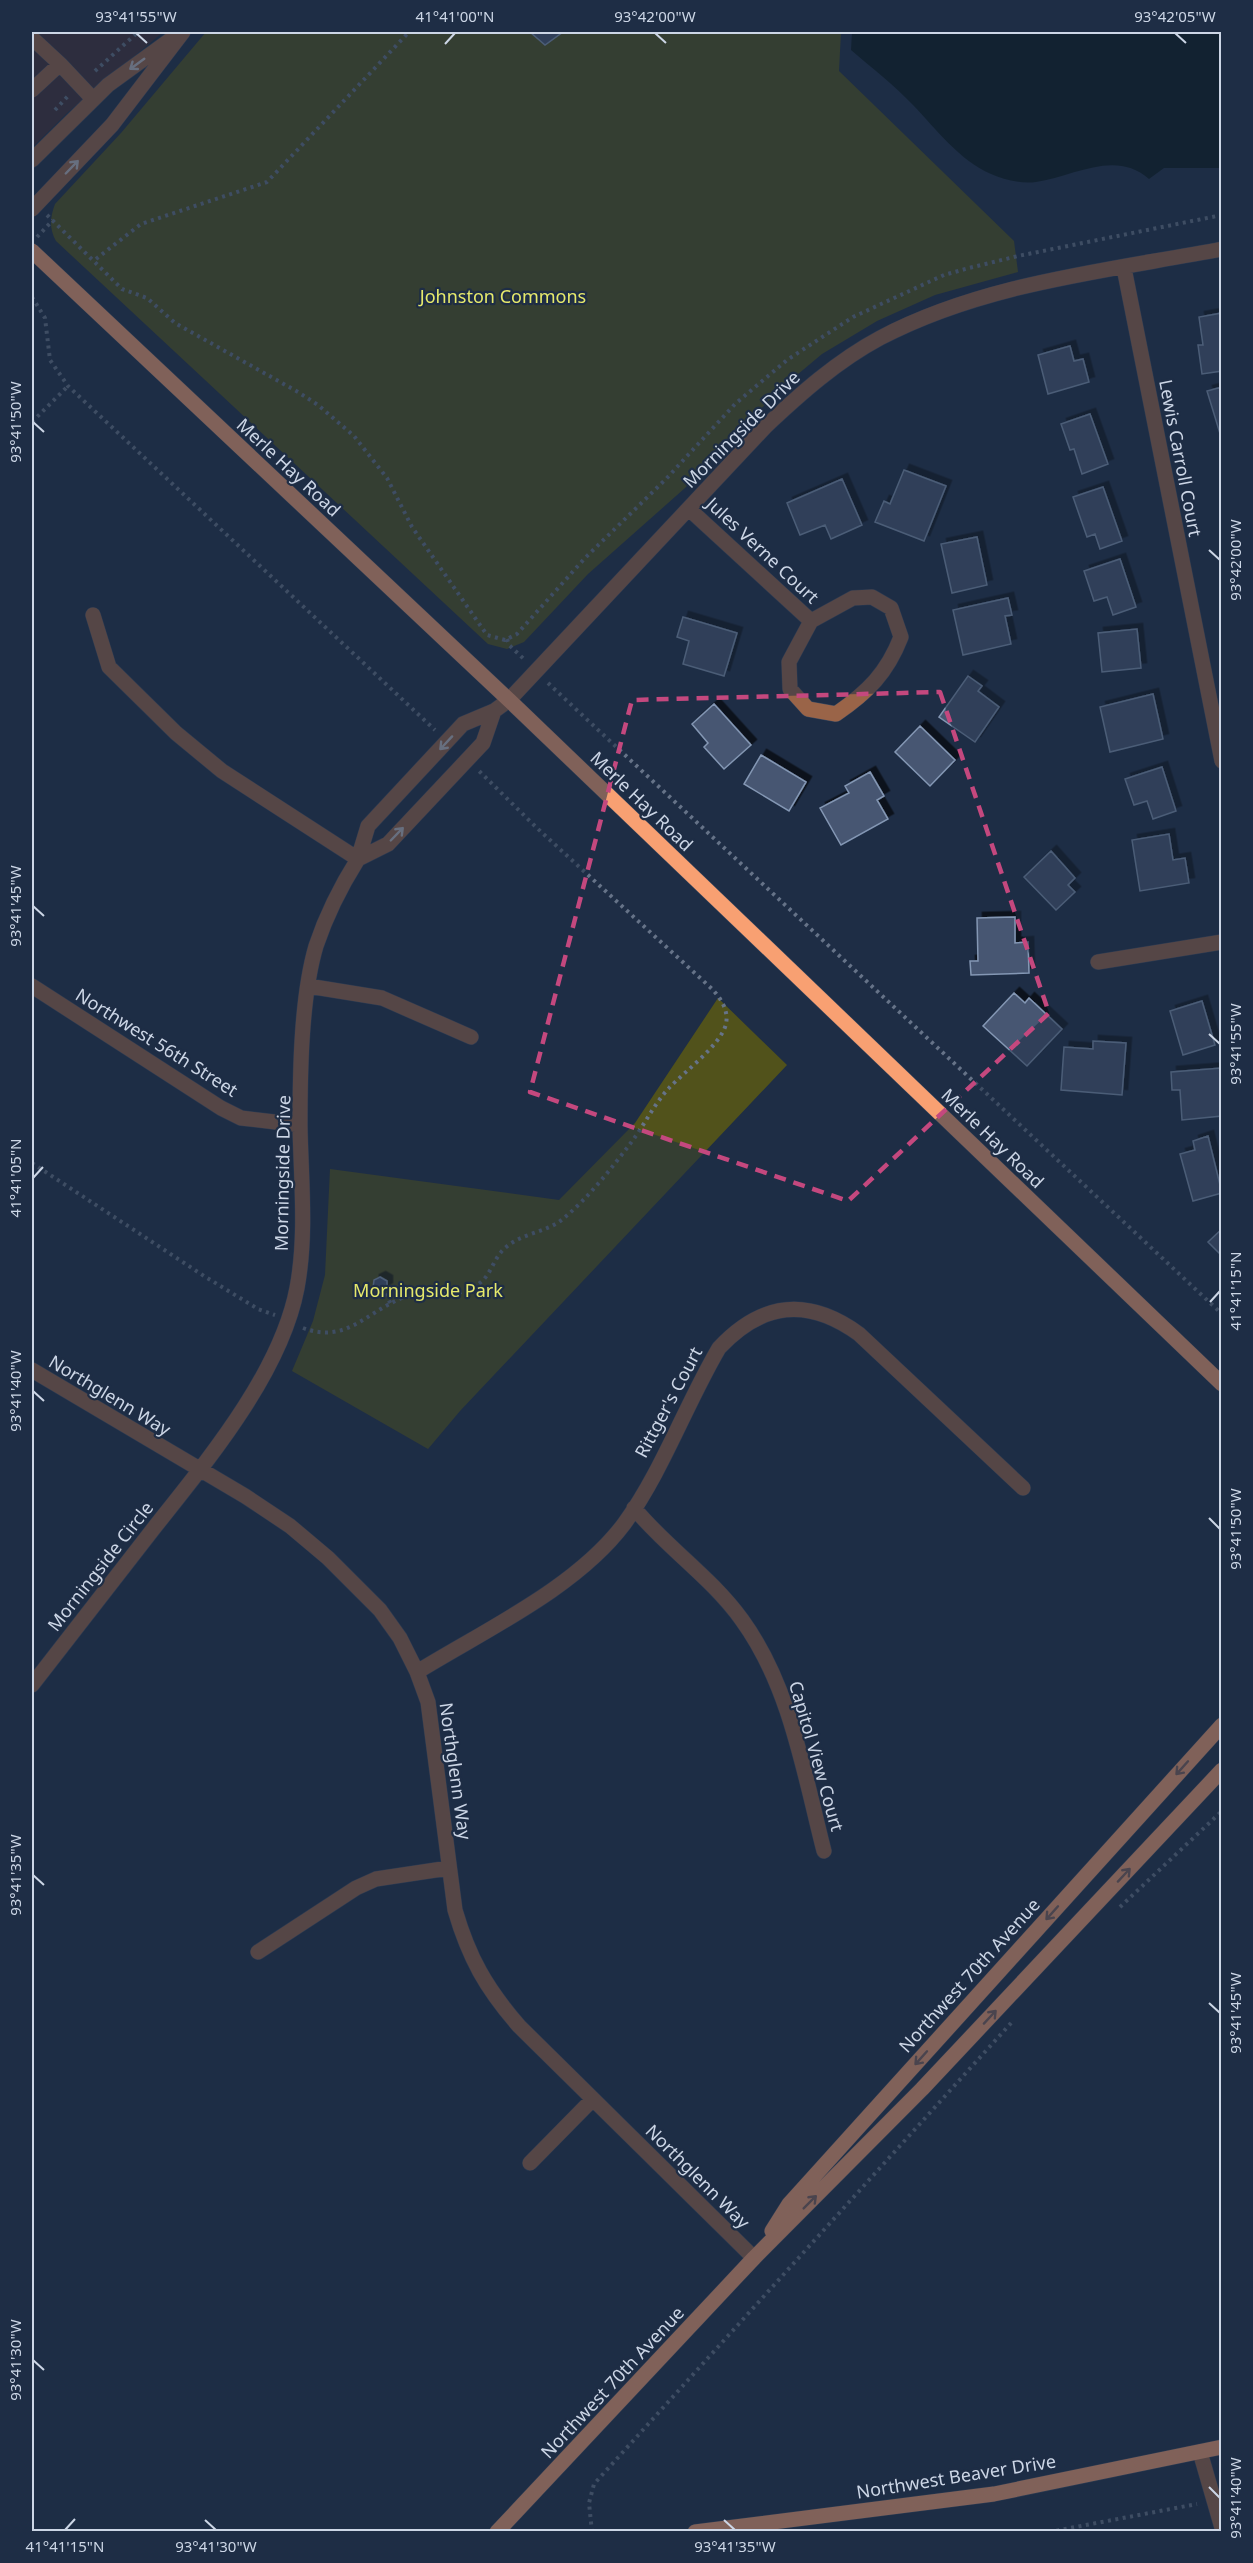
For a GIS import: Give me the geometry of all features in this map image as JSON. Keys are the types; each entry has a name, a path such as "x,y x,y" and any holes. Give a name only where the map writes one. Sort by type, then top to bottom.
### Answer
{"main road":[{"name":"Merle Hay Road","path":"32,251 509,700 1221,1384"},
{"name":"Northwest 70th Avenue","path":"754,2258 789,2204 1221,1725"},
{"name":"Northwest 70th Avenue","path":"497,2532 754,2258 922,2089 1221,1770"},
{"name":"Northwest Beaver Drive","path":"694,2532 994,2494 1221,2447"}],"street":[{"path":"32,160 108,85 183,32"},
{"path":"32,209 112,125 183,32"},
{"path":"32,38 93,99"},
{"path":"32,90 60,64"},
{"name":"Morningside Drive","path":"199,1471 256,1384 279,1344 297,1288 303,1189 300,1125 308,986 316,947 329,912 358,859 368,826 463,724 494,711 509,700 797,396 837,365 879,339 925,316 972,300 1221,249"},
{"name":"Lewis Carroll Court","path":"1124,268 1221,761"},
{"name":"Jules Verne Court","path":"689,509 811,621"},
{"name":"Jules Verne Court","path":"872,597 891,608 901,637 891,661 864,695 836,714 808,709 790,689 789,662 811,621 853,598 872,597"},
{"path":"93,615 109,667 176,734 222,771 358,859 388,844 483,743 494,711"},
{"path":"1098,962 1221,942"},
{"name":"Northwest 56th Street","path":"32,986 221,1108 251,1120 300,1125"},
{"path":"308,986 382,998 471,1037"},
{"name":"Rittger's Court","path":"417,1672 579,1572 602,1550 634,1508 719,1348 736,1330 754,1318 773,1312 796,1309 819,1312 840,1321 859,1334 1023,1488"},
{"name":"Northglenn Way","path":"32,1370 272,1514 328,1558 380,1610 400,1638 417,1672 428,1702 455,1910 465,1943 479,1974 496,2000 519,2026 754,2258"},
{"name":"Morningside Circle","path":"32,1685 199,1471"},
{"name":"Capitol View Court","path":"634,1508 649,1526 715,1587 742,1620 766,1661 791,1725 824,1851"},
{"path":"258,1952 376,1878 449,1868"},
{"path":"530,2163 593,2099"},
{"path":"1200,2452 1221,2528"}],"path":[{"path":"96,259 141,224 267,182 410,32"},
{"path":"32,243 53,220 96,259 122,289 147,298 175,323 298,392 318,405 354,436 387,478 412,527 487,634 507,639 509,645 536,671 1221,1314"},
{"path":"32,297 45,318 50,360 68,386 448,741"},
{"path":"32,422 68,386"},
{"path":"32,1163 258,1309 318,1334 336,1333 358,1324 392,1304 416,1295 446,1295 481,1282 502,1250 512,1242 562,1220 630,1145 668,1089 719,1037 726,1025 727,1015 720,997 711,988 538,829 467,760"},
{"path":"385,1294 392,1304"},
{"path":"1117,1910 1221,1811"},
{"path":"592,2532 589,2503 594,2484 1019,2014"},
{"path":"1049,2532 1167,2511 1214,2500"}],"highlighted area":[{"path":"940,692 1049,1013 848,1201 530,1092 632,700"}],"shaded area":[{"path":"32,32 163,32 67,113 32,148"},
{"path":"852,32 1221,32 1221,168 1164,168 1149,179 1136,170 1108,165 1036,182 1019,182 996,176 979,168 958,152 906,98 851,50"}],"green space":[{"name":"Johnston Commons","path":"206,32 841,32 839,71 1014,241 1018,272 935,295 877,321 822,354 779,390 685,488 588,574 524,642 507,649 488,644 56,241 51,223 55,204 121,133"},
{"name":"Morningside Park","path":"718,998 787,1065 460,1411 428,1449 292,1371 313,1321 325,1275 330,1169 559,1200 635,1123"}],"building":[{"path":"530,32 563,32 545,45"},
{"path":"1222,313 1222,371 1202,374 1198,345 1203,345 1199,317"},
{"path":"1070,346 1074,361 1083,359 1089,382 1048,394 1038,355"},
{"path":"1222,387 1222,440 1207,391"},
{"path":"1090,414 1108,464 1082,474 1074,449 1070,450 1061,424"},
{"path":"904,470 946,486 924,541 875,522 884,501 890,504"},
{"path":"842,479 862,525 831,539 825,525 800,535 787,503"},
{"path":"1103,487 1122,541 1100,549 1095,534 1087,537 1073,497"},
{"path":"977,537 987,585 952,593 941,544"},
{"path":"1120,559 1136,607 1113,615 1107,597 1094,601 1084,571"},
{"path":"1008,598 1012,615 1005,616 1011,644 963,655 953,610"},
{"path":"683,617 737,633 724,676 683,664 689,641 677,637"},
{"path":"1137,629 1141,668 1102,672 1098,633"},
{"path":"968,676 982,686 978,691 999,707 975,742 939,717"},
{"path":"1153,694 1163,739 1110,752 1100,707"},
{"path":"714,704 751,745 724,769 704,747 708,743 692,724"},
{"path":"920,726 955,760 930,786 895,752"},
{"path":"761,755 806,782 789,811 744,784"},
{"path":"1162,767 1176,811 1153,819 1147,801 1134,805 1125,779"},
{"path":"870,772 884,796 877,800 888,819 841,845 820,808 849,793 845,786"},
{"path":"1169,834 1173,860 1185,858 1189,883 1140,891 1132,840"},
{"path":"1051,851 1075,878 1068,885 1075,892 1056,910 1024,877"},
{"path":"1015,917 1015,943 1028,942 1029,973 971,975 970,961 978,961 977,918"},
{"path":"1014,993 1025,1003 1029,998 1062,1029 1027,1066 983,1026"},
{"path":"1202,1001 1215,1045 1183,1055 1170,1011"},
{"path":"1093,1041 1126,1043 1122,1095 1061,1090 1064,1047 1093,1049"},
{"path":"1222,1068 1222,1116 1182,1120 1180,1090 1172,1090 1171,1072"},
{"path":"1208,1136 1222,1193 1193,1201 1180,1154 1195,1150 1193,1141"},
{"path":"1222,1229 1222,1256 1208,1242"},
{"path":"380,1277 387,1281 387,1288 380,1292 373,1288 374,1280"}]}
